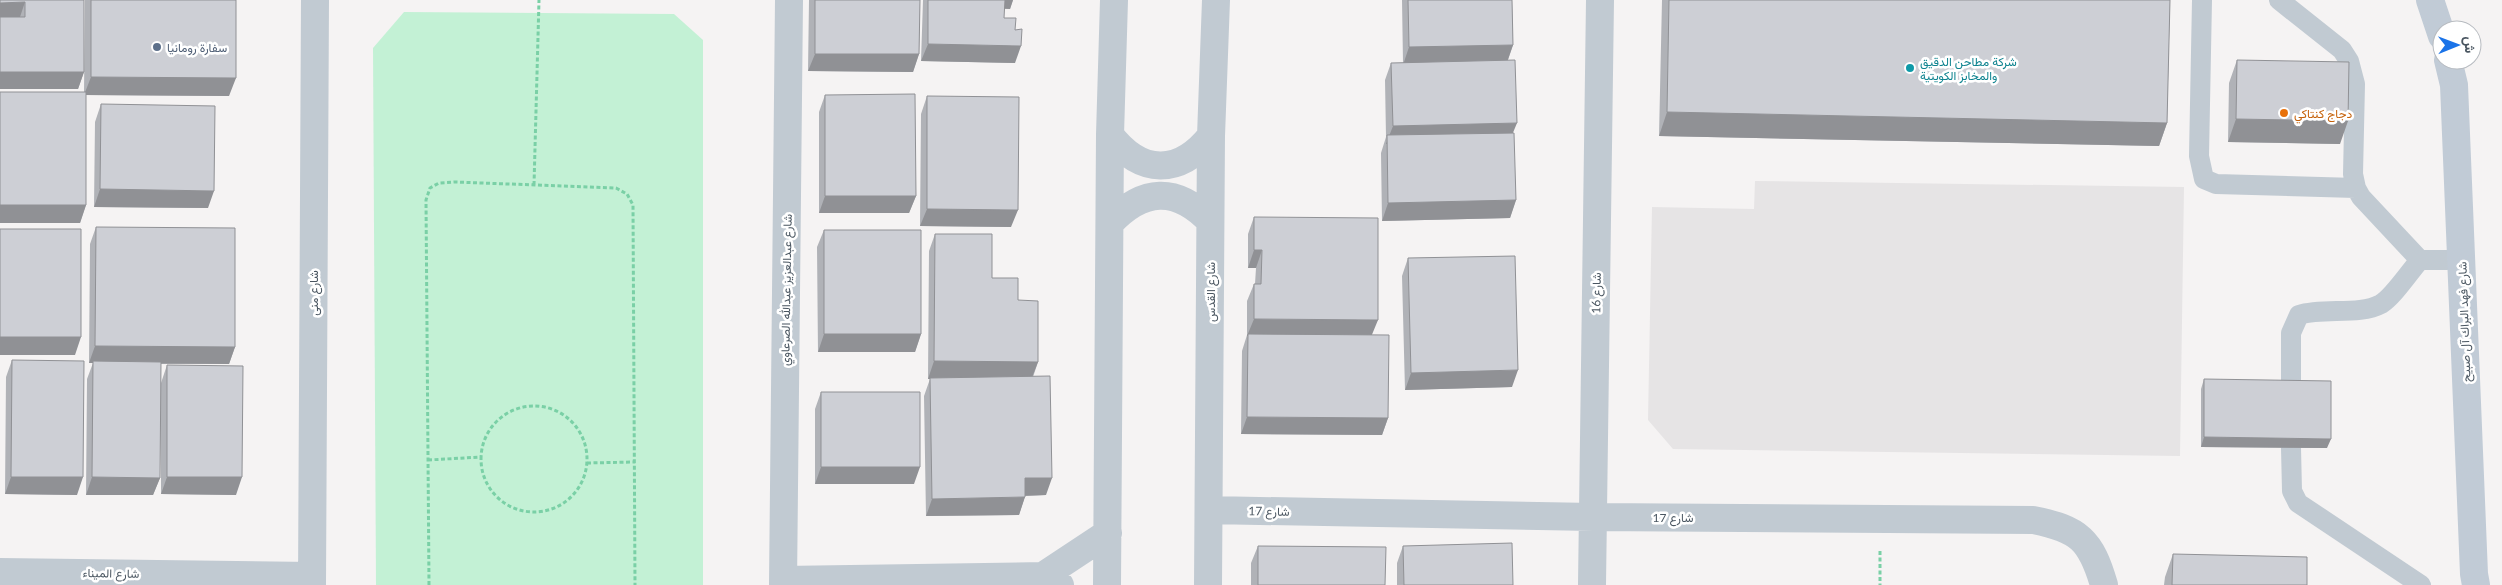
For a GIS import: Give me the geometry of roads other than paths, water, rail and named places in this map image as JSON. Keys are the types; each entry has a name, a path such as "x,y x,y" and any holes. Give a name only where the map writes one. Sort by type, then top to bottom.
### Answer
{"main road":[{"path":"2430,0 2437,20"},
{"name":"شارع فهد البراك آل صبيح","path":"2450,70 2454,85 2473,564 2476,585"}],"street":[{"name":"شارع منى","path":"312,580 314,0"},
{"name":"شارع عبدالعزيز عبدالله الصرعاوي","path":"789,0 783,583 1052,580 1108,533"},
{"path":"1107,585 1110,135 1114,0"},
{"name":"شارع القدس","path":"1208,585 1211,136 1216,0"},
{"name":"شارع 16","path":"1592,585 1600,0"},
{"path":"1110,135 1122,151 1140,162 1160,165 1180,162 1198,152 1211,136"},
{"path":"1110,223 1124,209 1140,199 1159,196 1179,198 1196,207 1210,221"},
{"name":"شارع 17","path":"1209,510 1593,517 2033,520 2060,526 2085,540 2098,566 2104,585"},
{"name":"شارع الميناء","path":"0,572 312,580"}],"lane":[{"path":"2202,0 2199,156 2204,179 2216,184 2356,188"},
{"path":"2278,0 2342,50 2349,61 2355,84 2353,174 2356,188 2361,197 2420,260 2461,260"},
{"path":"2291,390 2291,333 2299,315 2310,311 2361,309 2381,304 2420,260"},
{"path":"2290,448 2292,491 2298,503 2421,585"}],"place":[{"name":"سفارة رومانيا","path":"157,47"},
{"name":"شركة مطاحن الدقيق والمخابز الكويتية","path":"1910,68"},
{"name":"دجاج كنتاكي","path":"2284,113"}]}
